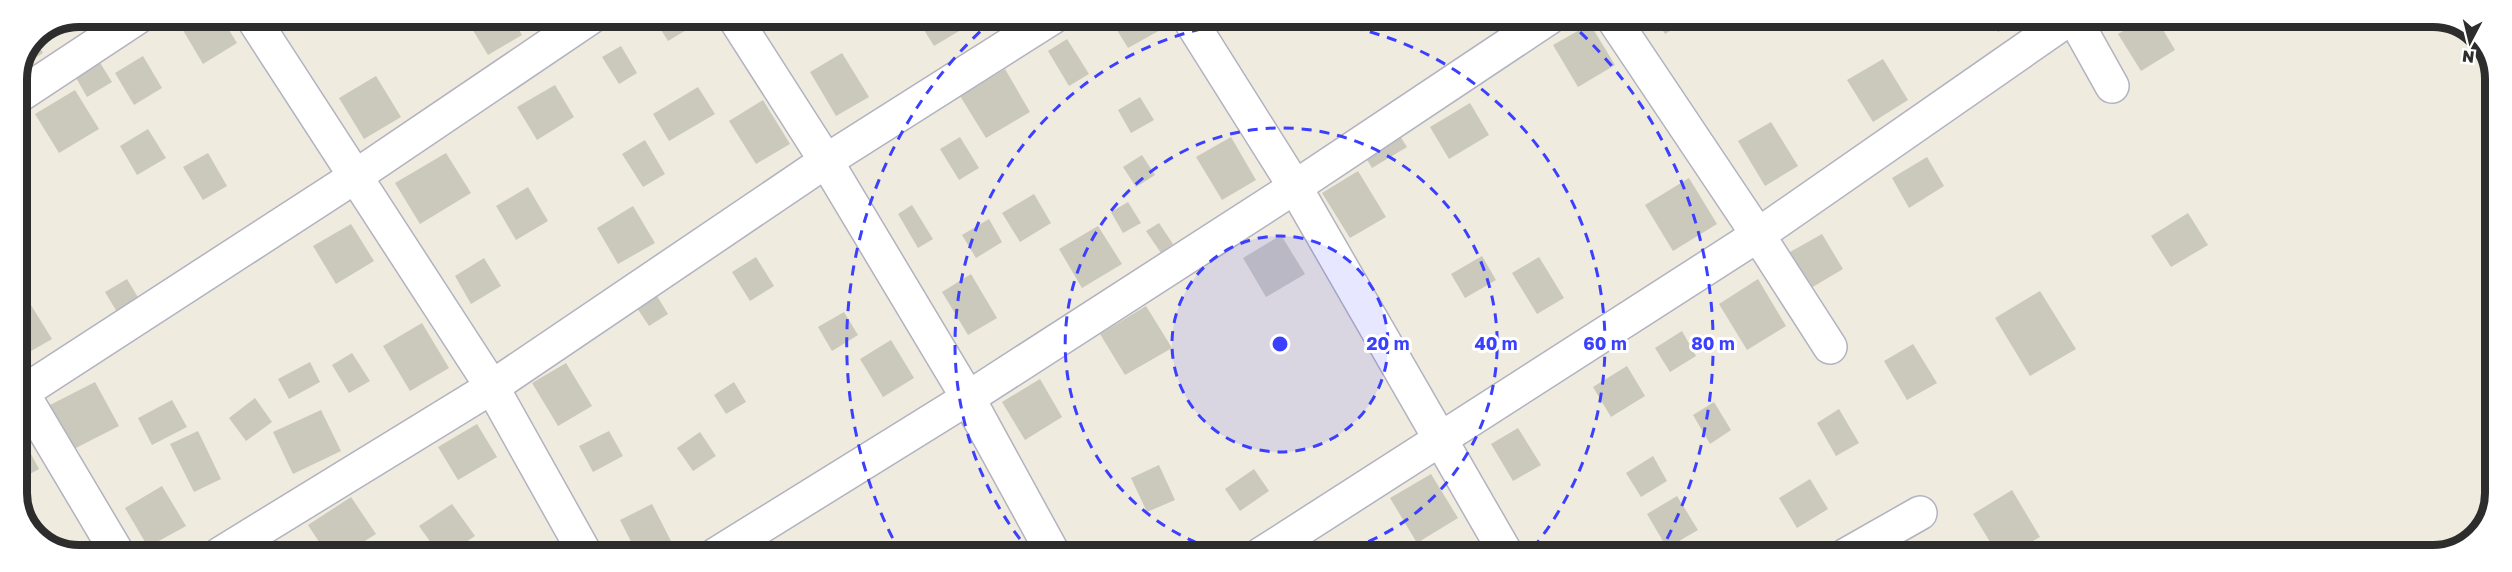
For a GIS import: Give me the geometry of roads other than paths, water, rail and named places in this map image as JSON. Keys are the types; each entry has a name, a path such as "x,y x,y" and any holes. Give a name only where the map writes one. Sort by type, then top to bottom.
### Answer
{"street":[{"path":"27,90 121,27"},
{"path":"259,27 492,387 580,545"},
{"path":"27,386 356,176 576,27"},
{"path":"740,27 826,161 968,398 1049,545"},
{"path":"235,545 492,387 826,161 1037,27"},
{"path":"1194,27 1295,187 1442,438 1501,545"},
{"path":"731,545 968,398 1295,187 1535,27"},
{"path":"1619,27 1830,347"},
{"path":"1276,545 1758,235 2059,27"},
{"path":"2077,27 2112,86"},
{"path":"27,404 113,545"},
{"path":"1864,545 1920,513"}]}
